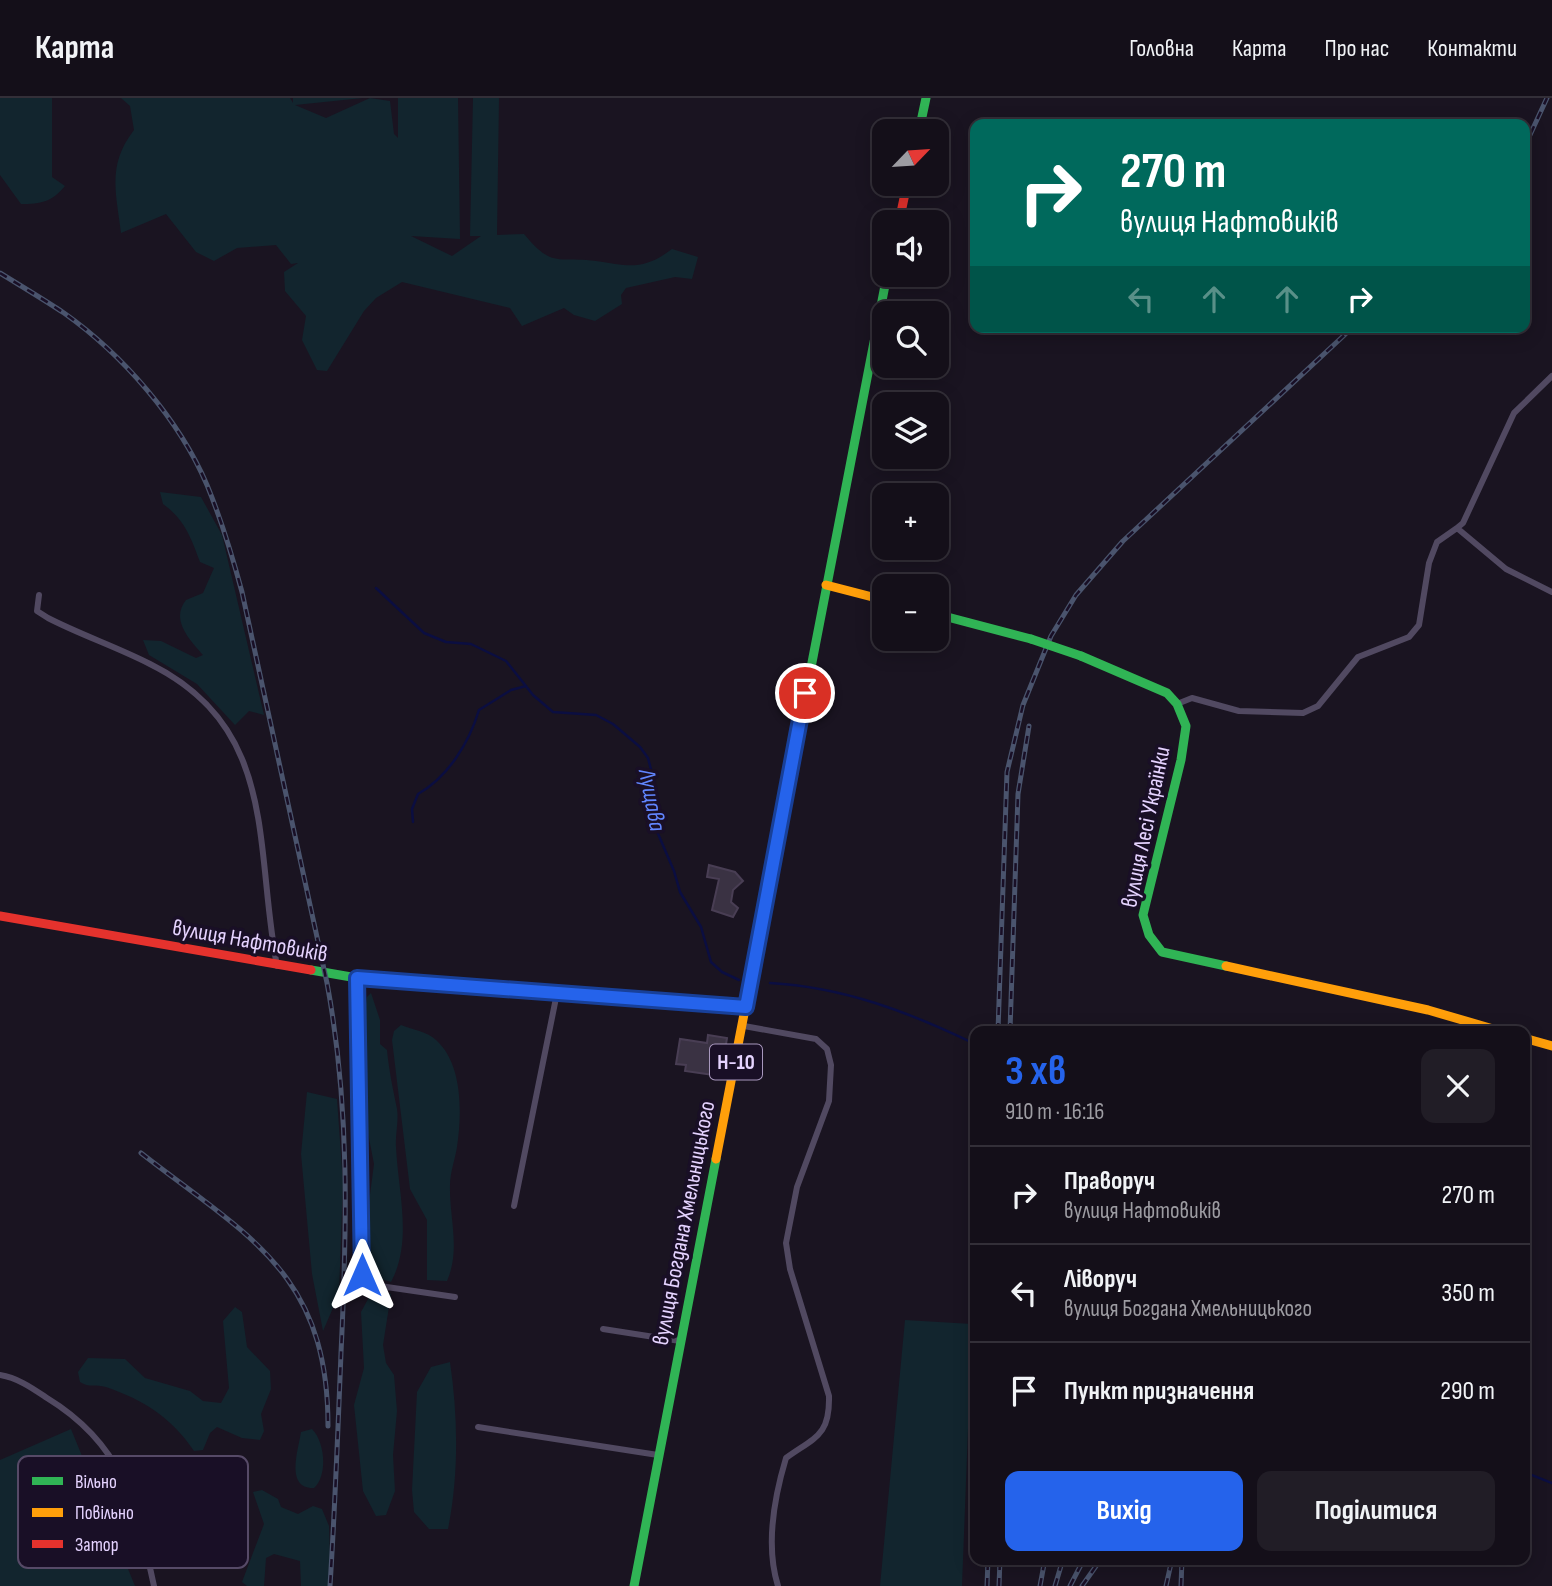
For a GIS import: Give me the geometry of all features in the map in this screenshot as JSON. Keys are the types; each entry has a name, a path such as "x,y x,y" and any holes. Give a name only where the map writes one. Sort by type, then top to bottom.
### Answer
{"street":[{"path":"922,119 926,98"},
{"name":"вулиця Богдана Хмельницького","path":"634,1586 885,287"},
{"path":"949,617 1031,639 1081,656 1167,693 1177,704 1192,698 1239,710 1303,713 1318,706 1358,657 1409,637 1419,625 1429,563 1437,542 1463,523 1514,412 1552,376"},
{"path":"1457,528 1506,569 1552,592"},
{"path":"826,585 872,597"},
{"path":"38,595 37,611 150,663 172,676 197,695 226,725 237,743 248,774 262,842 277,966"},
{"name":"вулиця Лесі Українки","path":"1177,704 1186,726 1181,760 1143,915 1149,935 1162,952 1428,1010 1483,1026"},
{"name":"вулиця Нафтовиків","path":"0,916 357,978 746,1007"},
{"path":"357,978 362,1275 373,1284 455,1297"},
{"path":"514,1206 557,993"},
{"path":"744,1026 816,1039 827,1049 831,1065 829,1101 797,1187 786,1242 790,1269 829,1396 830,1416 816,1440 786,1458 777,1486 772,1530 778,1586"},
{"path":"1530,1040 1552,1046"},
{"path":"603,1329 680,1341"},
{"path":"0,1375 15,1377 78,1417 97,1437 108,1456"},
{"path":"478,1427 658,1455"},
{"path":"150,1568 154,1586"}],"shaded area":[{"path":"0,98 52,98 52,177 65,186 51,199 40,203 21,204 0,175"},
{"path":"121,98 290,98 293,103 293,98 363,98 295,105 326,118 370,98 390,101 394,134 398,138 398,98 458,98 460,239 411,236 452,256 481,236 470,236 473,98 499,98 497,235 524,234 542,252 556,259 627,265 653,261 672,249 698,257 692,279 675,277 626,288 621,295 622,304 595,321 574,315 564,308 522,326 510,308 402,282 376,298 364,311 327,371 317,370 302,340 306,316 285,291 284,272 298,263 291,264 276,245 237,248 214,261 196,252 166,214 121,233 116,192 117,167 125,143 134,130 130,106"},
{"path":"160,492 201,497 222,535 264,715 249,711 235,725 197,684 149,655 143,640 161,641 196,658 203,655 184,629 180,615 186,600 203,593 214,568 200,562 186,529 163,504"},
{"path":"371,993 380,1020 380,1044 387,1050 397,1114 396,1147 403,1233 398,1266 391,1282 374,1277 369,1258 369,1202 374,1164 367,1128 364,1016 367,997"},
{"path":"401,1025 433,1037 445,1050 456,1076 460,1105 459,1134 450,1185 454,1245 447,1281 427,1280 427,1220 410,1189 392,1040 394,1031"},
{"path":"307,1092 337,1099 343,1183 339,1294 323,1331 312,1274 301,1154"},
{"path":"374,1288 391,1294 383,1345 386,1363 394,1375 397,1411 393,1455 395,1491 386,1515 376,1516 363,1491 354,1405 364,1368 361,1312"},
{"path":"235,1307 242,1312 247,1347 270,1371 271,1389 261,1414 264,1431 260,1440 242,1438 217,1427 210,1433 203,1450 194,1451 167,1420 145,1404 106,1387 80,1382 78,1372 88,1358 125,1359 145,1378 190,1391 203,1401 221,1403 229,1388 223,1321"},
{"path":"905,1320 970,1324 962,1586 880,1586"},
{"path":"450,1362 456,1445 452,1509 448,1529 429,1529 414,1512 412,1490 417,1392 431,1367"},
{"path":"71,1429 82,1456 18,1456 18,1568 128,1568 135,1586 0,1586 0,1460"},
{"path":"312,1429 320,1442 323,1458 321,1475 314,1488 305,1487 296,1476 301,1432"},
{"path":"262,1490 278,1499 281,1507 298,1514 313,1506 322,1509 329,1526 331,1586 301,1586 300,1561 274,1554 266,1558 264,1586 247,1586 242,1582 264,1524 253,1492"}],"building":[{"path":"709,865 735,872 743,881 733,890 731,902 738,908 733,917 712,910 719,879 707,877"},
{"path":"708,1035 727,1038 721,1076 685,1071 686,1065 676,1064 680,1039 707,1043"}],"waterway":[{"name":"Лущава","path":"376,588 424,633 446,642 471,644 506,661 533,695 553,712 596,715 613,724 640,747 648,758 654,781 653,822 680,892 701,927 711,962 722,972 739,980"},
{"path":"413,822 412,809 418,794 439,778 456,758 479,710 511,690 526,686"},
{"name":"Лущава","path":"770,983 824,990 875,1003 970,1042"},
{"name":"Лущава","path":"1530,1474 1552,1483"}],"railway":[{"path":"1530,135 1547,98"},
{"path":"0,273 86,329 127,368 165,412 207,485 242,592 327,983 340,1075 345,1167 345,1259 330,1586"},
{"path":"998,1026 1007,772 1023,705 1051,636 1076,595 1123,541 1347,333"},
{"path":"1010,1026 1018,794 1029,726"},
{"path":"141,1153 248,1236 275,1264 297,1295 314,1331 324,1374 328,1426"},
{"path":"987,1586 988,1565"},
{"path":"999,1586 1000,1565"},
{"path":"1040,1586 1044,1565"},
{"path":"1055,1586 1061,1565"},
{"path":"1070,1586 1081,1565"},
{"path":"1082,1586 1097,1565"},
{"path":"1166,1586 1171,1565"},
{"path":"1181,1586 1182,1565"}],"traffic: fast":[{"path":"922,119 926,98"},
{"path":"802,714 885,287"},
{"path":"949,617 1031,639"},
{"path":"1031,639 1081,656"},
{"path":"1081,656 1167,693 1177,704 1186,726 1181,760 1143,915 1149,935 1162,952 1226,966"},
{"path":"311,970 357,978 746,1007"},
{"path":"634,1586 716,1159"}],"traffic: slow":[{"path":"826,585 872,597"},
{"path":"716,1159 802,714"},
{"path":"1226,966 1428,1010 1483,1026"},
{"path":"1530,1040 1552,1046"}],"traffic: jam":[{"path":"902,210 904,196"},
{"path":"0,916 311,970"}],"route":[{"path":"362,1275 357,978 746,1007 805,693"}]}
